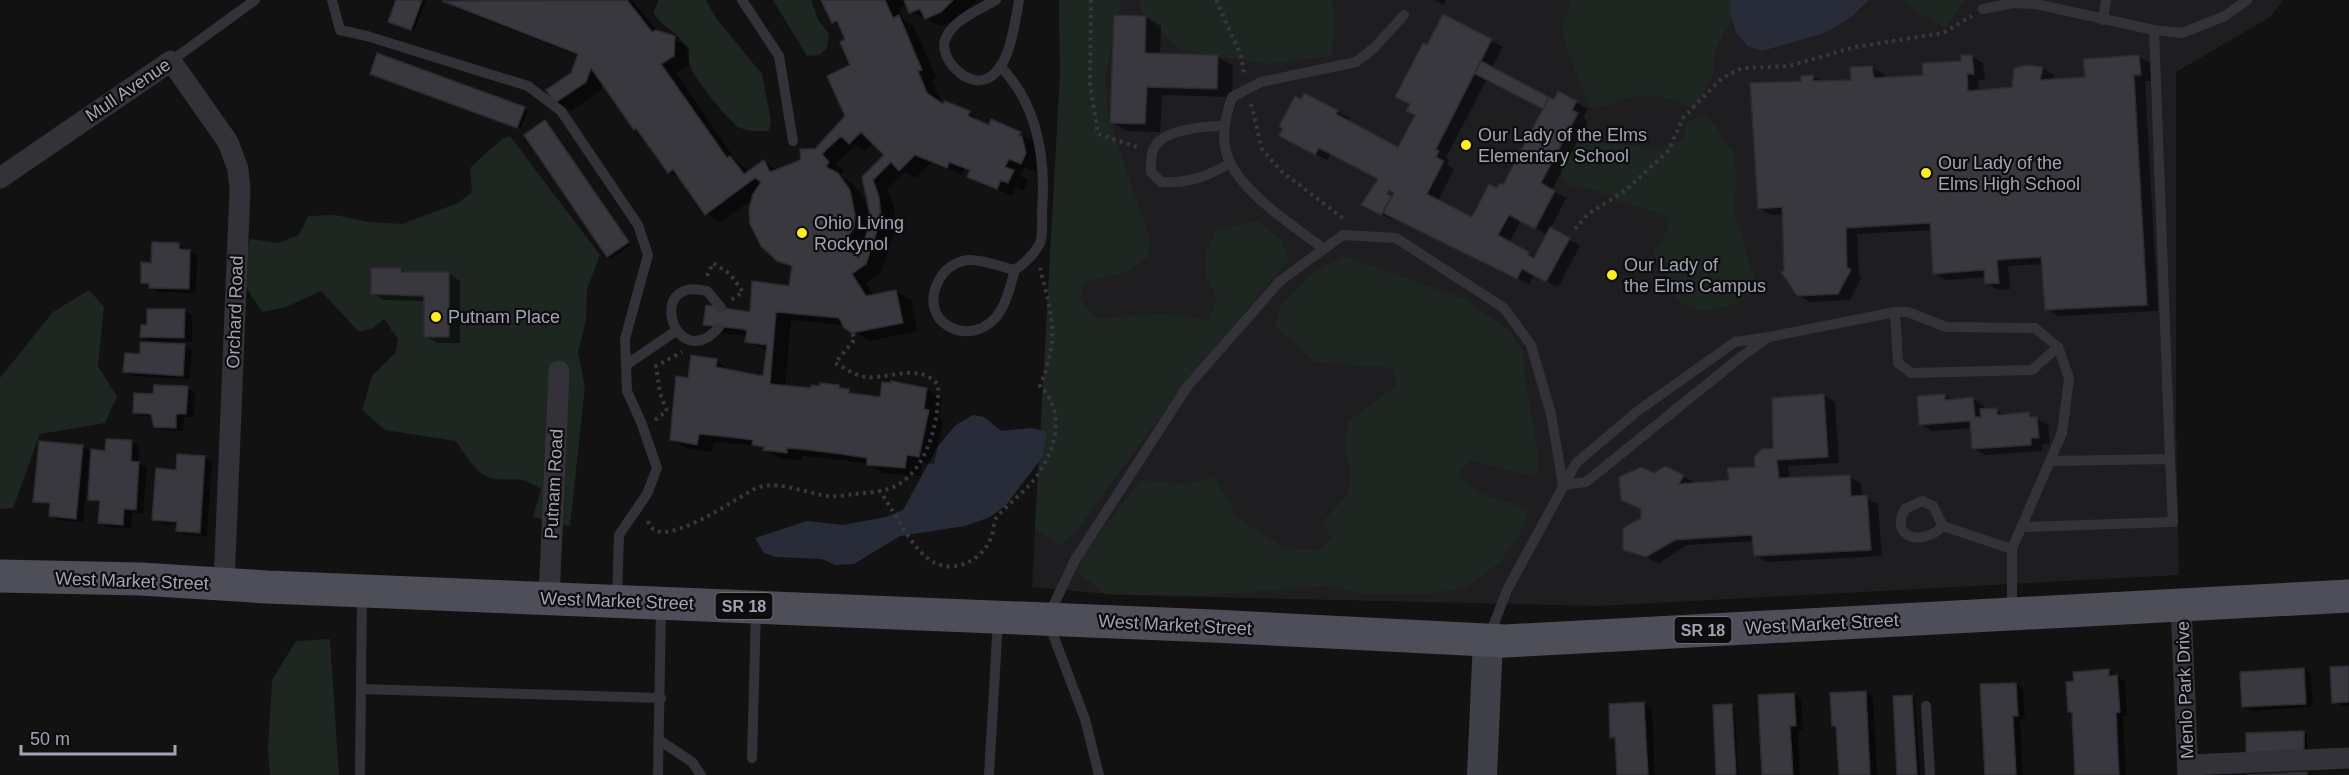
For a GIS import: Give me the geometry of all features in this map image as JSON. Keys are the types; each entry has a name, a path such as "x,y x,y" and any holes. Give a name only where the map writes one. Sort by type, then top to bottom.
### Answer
{"main road":[{"name":"West Market Street","path":"0,576 1047,619 1488,640 2349,596"},
{"path":"1482,775 1488,640"}],"street":[{"name":"Mull Avenue","path":"0,178 171,61"},
{"name":"Orchard Road","path":"171,61 228,142 235,157 239,179 224,584"},
{"name":"Putnam Road","path":"549,598 559,370"},
{"name":"Menlo Park Drive","path":"2181,605 2188,770"},
{"path":"2188,770 2349,758"}],"lane":[{"name":"Mull Avenue","path":"171,61 255,0"},
{"path":"332,0 340,30 528,86 561,111 638,225 648,255 624,339 627,391 657,468 647,494 619,535 617,601"},
{"path":"742,0 779,56 793,141"},
{"path":"996,0 957,23 945,40 946,53 964,76 977,80 987,79 1000,66 1012,39 1018,0"},
{"path":"2103,20 2106,0"},
{"path":"1983,9 2013,3 2036,4 2103,20 2182,33 2225,16 2247,0"},
{"path":"1323,249 1264,203 1235,172 1225,148 1225,126 1232,97 1261,82 1356,62 1374,48 1404,15"},
{"path":"2023,527 2173,522 2154,30"},
{"path":"1000,66 1017,83 1028,105 1039,140 1044,191 1041,242 1015,270 1002,308 986,325 966,332 951,329 940,322 935,314 934,291 947,270 968,260 1015,270"},
{"path":"1225,126 1186,130 1170,135 1155,146 1152,153 1151,172 1161,182 1188,181 1211,174 1231,163"},
{"path":"1099,775 1086,719 1047,619 1075,560 1187,387 1280,281 1343,235 1396,238 1504,308 1532,345 1551,414 1563,485"},
{"path":"718,327 706,338 698,340 682,336 676,331 670,315 676,299 690,289 701,289 714,296 725,307"},
{"path":"1488,640 1507,590 1563,485 1576,463 1597,445 1735,342 1769,338 1895,312 1908,312 1946,327 2035,328 2058,347 2069,378 2062,433 2012,549 2012,614"},
{"path":"1895,312 1898,363 1911,373 2032,370 2058,347"},
{"path":"626,364 676,331"},
{"path":"1563,485 1586,482 1742,356 1769,338"},
{"path":"2050,461 2170,459"},
{"path":"1943,526 2012,549"},
{"path":"360,775 362,591"},
{"path":"658,775 662,603"},
{"path":"753,758 756,607"},
{"path":"989,775 999,617"},
{"path":"361,689 660,698"},
{"path":"1926,706 1930,775"},
{"path":"659,740 692,762 701,775"}],"path":[{"path":"1091,0 1090,84 1098,134 1152,153"},
{"path":"1216,0 1241,56 1262,149 1281,171 1342,218 1358,236"},
{"path":"1575,229 1588,214 1626,190 1668,151 1683,118 1722,78 1742,68 1789,66 1855,47 1943,33 1983,9"},
{"path":"879,490 914,544 932,562 949,568 969,562 991,540 994,519 1034,480 1047,461 1049,447 1056,435 1057,423 1048,393 1041,386 1050,362 1054,321 1033,253"},
{"path":"701,289 713,263 730,274 743,292 725,307"},
{"path":"653,515 647,523 652,528 659,532 671,532 727,506 758,488 772,485 830,496 892,488 920,462 933,432 938,385 933,378 918,373 865,377 836,363 855,339 852,333"},
{"path":"659,430 654,423 658,416 667,411 660,393 656,366 690,349"}],"shaded area":[{"path":"659,0 706,0 716,18 762,74 771,122 769,131 741,128 719,107 694,74 685,45 653,12"},
{"path":"773,0 811,0 819,21 829,34 827,48 819,55 807,56"},
{"name":"Our Lady of the Elms Campus","path":"1059,0 2284,0 2270,17 2176,72 2176,417 2179,575 1600,606 1119,595 1032,587 1060,75"},
{"path":"1059,0 1121,0 1105,82 1108,116 1150,238 1148,257 1125,273 1085,282 1080,299 1097,319 1139,315 1180,315 1208,320 1217,299 1205,271 1205,257 1217,229 1258,221 1281,240 1289,260 1191,375 1074,534 1058,546 1035,529 1060,75"},
{"path":"1138,0 1332,0 1335,16 1332,56 1267,64 1181,50 1143,14"},
{"path":"1571,0 1731,0 1731,21 1716,48 1712,79 1694,110 1670,99 1653,96 1635,97 1604,106 1590,107 1566,48 1562,28"},
{"path":"1903,0 1965,0 1945,28 1913,10"},
{"path":"1701,114 1711,119 1733,152 1736,169 1735,213 1756,284 1754,294 1724,307 1704,311 1684,305 1676,297 1654,251 1667,231 1669,219 1658,213 1619,201 1597,190 1567,183 1559,166 1568,140 1575,143 1617,143 1651,149 1683,141 1686,124"},
{"path":"510,136 600,255 587,289 586,320 578,352 585,387 570,526 533,517 541,489 526,481 486,476 471,463 456,441 385,430 362,410 372,376 396,352 398,339 384,319 373,328 359,332 321,291 286,307 262,312 246,287 247,252 250,239 279,243 299,235 308,216 335,215 369,222 402,224 458,203 472,192 470,168 502,139"},
{"path":"1345,256 1467,300 1511,332 1523,351 1524,373 1537,445 1537,478 1470,460 1459,471 1464,483 1485,495 1530,509 1517,538 1501,561 1468,587 1429,594 1364,594 1325,586 1195,596 1105,594 1078,572 1084,553 1141,480 1180,484 1215,478 1237,517 1285,548 1319,550 1332,538 1321,523 1348,495 1351,471 1344,450 1349,421 1397,385 1392,368 1314,362 1276,327 1279,308 1313,272"},
{"path":"89,290 104,307 98,366 117,397 105,423 40,434 13,508 0,509 0,378 53,312"},
{"path":"330,639 339,775 270,775 268,749 272,680 296,641"}],"water":[{"path":"1731,0 1869,0 1851,17 1825,33 1762,51 1747,46 1736,32 1729,10"},
{"path":"973,415 984,417 1001,431 1032,428 1047,432 1043,456 1006,505 990,517 965,526 900,536 854,564 835,565 822,559 776,557 764,553 755,538 807,521 843,525 886,517 903,510 938,446 956,425"}],"building":[{"path":"396,0 422,0 411,30 388,22"},
{"name":"Ohio Living Rockynol","path":"627,0 652,32 656,30 675,36 674,56 661,64 727,158 730,156 744,174 764,160 770,172 801,160 800,149 815,149 845,116 827,76 850,65 840,42 845,39 837,21 832,23 821,0 885,0 893,18 899,15 922,70 918,71 927,93 943,104 945,101 970,111 968,116 989,125 991,119 1021,132 1019,136 1022,136 1026,153 1021,164 1009,159 1005,167 1014,170 1008,183 1001,180 997,189 967,177 970,170 949,162 947,168 915,155 899,171 891,162 873,180 879,197 881,219 866,264 852,274 866,296 896,290 903,323 852,333 844,328 839,318 776,312 770,384 811,388 811,385 819,386 820,383 839,385 839,388 849,389 849,393 880,397 882,382 891,383 891,381 927,388 924,409 929,410 919,457 907,455 905,468 867,465 867,458 841,454 787,448 787,453 763,450 764,447 752,445 753,440 729,437 699,434 697,445 670,440 676,376 688,378 691,355 717,359 716,367 763,376 767,345 745,342 747,331 743,329 703,325 706,305 750,312 752,281 789,286 792,266 777,261 761,246 750,224 749,209 753,194 761,182 755,178 705,215 673,169 668,173 636,128 634,130 591,68 586,82 555,103 546,90 571,73 578,54 442,1","holes":["861,132 884,155 862,177 871,219 859,258 842,247 854,227 855,215 850,190 838,173 826,167 829,162 822,154 841,136 849,144"]},
{"path":"904,0 953,0 941,12 925,19 920,9 909,13"},
{"path":"1443,14 1492,39 1436,149 1439,151 1436,157 1444,161 1427,194 1472,217 1489,184 1497,188 1500,183 1503,185 1549,97 1554,99 1558,91 1577,101 1572,110 1578,113 1541,183 1555,191 1535,229 1509,215 1498,235 1529,252 1528,255 1534,258 1550,227 1570,238 1546,282 1522,269 1517,279 1383,213 1394,193 1389,190 1387,194 1391,196 1381,215 1361,205 1378,179 1319,148 1315,155 1279,136 1283,129 1279,126 1295,96 1301,99 1304,93 1338,110 1336,114 1398,147 1415,115 1406,111 1410,104 1395,97 1423,43 1427,45"},
{"path":"1114,15 1146,16 1145,53 1218,55 1217,89 1147,87 1145,124 1110,123"},
{"path":"377,53 525,107 517,128 370,74"},
{"path":"1961,55 1972,55 1974,74 1967,74 1968,91 2012,87 2014,68 2026,65 2043,67 2040,80 2085,77 2083,59 2139,55 2141,75 2134,75 2147,305 2045,310 2041,257 1997,260 1999,283 1985,284 1984,270 1933,274 1930,223 1846,228 1847,267 1851,270 1838,294 1797,296 1781,272 1784,271 1782,207 1758,209 1750,83 1801,81 1801,76 1813,75 1813,81 1851,80 1850,67 1872,66 1874,78 1923,75 1922,63 1961,61"},
{"path":"1481,61 1549,97 1543,109 1475,74"},
{"path":"545,120 629,242 607,257 524,135"},
{"path":"152,242 179,243 179,249 190,250 189,289 149,288 149,284 141,283 141,262 151,263"},
{"name":"Putnam Place","path":"371,268 401,268 401,272 449,272 449,337 424,337 424,296 371,294"},
{"path":"147,309 185,309 184,338 140,337 141,325 147,325"},
{"path":"140,342 185,344 183,376 123,372 125,353 140,354"},
{"path":"154,385 188,386 186,414 176,414 176,428 154,427 151,414 133,413 134,393 153,394"},
{"path":"1824,394 1828,457 1777,460 1779,478 1850,475 1851,496 1867,495 1871,550 1754,556 1752,535 1675,540 1646,557 1623,550 1623,528 1641,518 1641,509 1621,500 1619,477 1641,467 1654,473 1665,466 1684,475 1679,484 1729,480 1727,468 1755,467 1754,457 1762,449 1773,448 1772,398"},
{"path":"1945,394 1945,400 1973,397 1975,417 1981,417 1980,409 1997,408 1997,415 2029,412 2030,417 2037,417 2039,438 2031,438 2031,445 1972,449 1970,421 1919,425 1917,396"},
{"path":"106,439 132,440 131,461 139,462 136,510 124,509 123,525 98,523 100,501 88,500 91,449 105,451"},
{"path":"39,441 83,445 76,519 49,516 50,503 33,502"},
{"path":"177,454 205,456 200,533 176,531 177,522 152,520 156,468 176,470"},
{"path":"2349,666 2349,702 2332,703 2330,667"},
{"path":"2304,668 2306,704 2242,707 2240,672"},
{"path":"2109,669 2109,676 2117,675 2120,712 2116,713 2119,775 2075,775 2072,712 2068,712 2066,682 2074,681 2073,672"},
{"path":"2016,683 2018,716 2013,716 2016,775 1985,775 1980,684"},
{"path":"1866,691 1870,775 1839,775 1836,726 1832,726 1830,693"},
{"path":"1794,693 1796,726 1790,726 1793,775 1762,775 1758,695"},
{"path":"1912,695 1917,775 1897,775 1893,696"},
{"path":"1644,702 1648,775 1617,775 1615,737 1610,738 1609,704"},
{"path":"1732,704 1736,775 1716,775 1713,705"},
{"path":"2304,731 2304,750 2246,753 2246,733"},
{"path":"2307,772 2307,775 2247,775"}],"place":[{"name":"Our Lady of the Elms Elementary School","path":"1466,145"},
{"name":"Our Lady of the Elms High School","path":"1926,173"},
{"name":"Ohio Living Rockynol","path":"802,233"},
{"name":"Our Lady of the Elms Campus","path":"1612,275"},
{"name":"Putnam Place","path":"436,317"}]}
